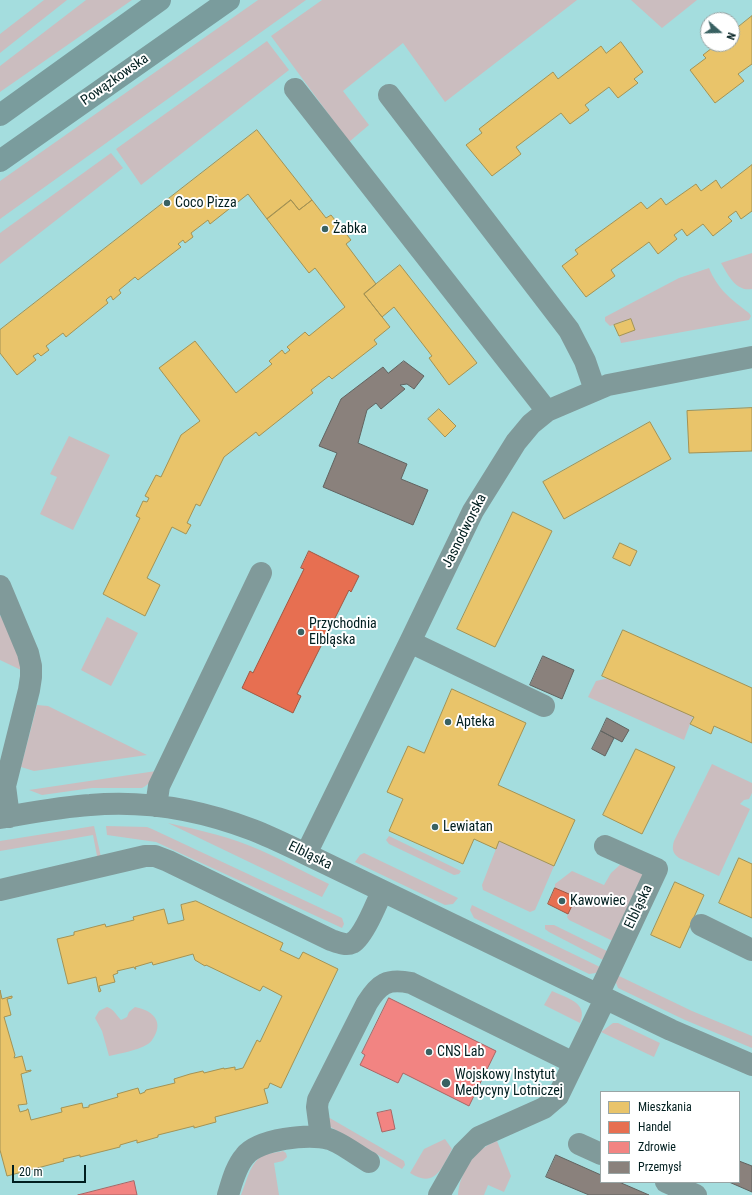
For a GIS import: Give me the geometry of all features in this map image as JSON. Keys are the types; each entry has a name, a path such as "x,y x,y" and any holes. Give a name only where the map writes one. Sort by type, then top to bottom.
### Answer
{"main road":[{"path":"0,115 160,0"},
{"name":"Powązkowska","path":"0,161 229,0"}],"street":[{"path":"295,89 547,411"},
{"path":"390,95 570,330 585,361 595,390"},
{"name":"Jasnodworska","path":"306,854 473,511 516,442 531,424 547,411 608,385 752,357"},
{"path":"156,806 161,781 261,573"},
{"path":"0,586 28,653 31,666 29,690 5,786 5,818"},
{"path":"410,642 544,706"},
{"name":"Elbląska","path":"5,818 90,805 135,804 196,812 254,830 671,1030 752,1065"},
{"name":"Elbląska","path":"602,997 657,869 605,846"},
{"path":"0,890 125,860 150,856 168,861 331,940 346,944 352,943 366,926 382,891"},
{"path":"701,925 752,950"},
{"path":"321,1137 317,1107 318,1100 367,1003 375,991 385,983 395,981 410,983 574,1063"},
{"path":"439,1195 463,1153 479,1137 544,1108 558,1096 574,1063 602,997"},
{"path":"228,1195 244,1156 250,1150 269,1142 312,1136 331,1139 369,1162"},
{"path":"579,1144 600,1154"},
{"path":"668,1183 696,1195"}],"shaded area":[{"path":"44,0 67,0 0,53 0,34"},
{"path":"86,0 132,0 0,92 0,66"},
{"path":"258,0 306,0 0,219 0,181"},
{"path":"322,0 577,0 445,102 403,43 343,91 369,125 349,142 271,36"},
{"path":"631,0 697,0 662,28"},
{"path":"267,41 289,70 141,185 116,149"},
{"path":"111,153 123,168 0,264 0,233"},
{"path":"752,253 752,289 741,288 733,282 721,263"},
{"path":"709,268 721,288 749,313 751,316 749,320 621,343 619,336 635,330 631,319 610,326 605,321 605,317 679,278"},
{"path":"69,436 110,455 73,530 40,514 57,477 50,474"},
{"path":"0,615 8,629 22,667 21,670 0,660"},
{"path":"107,617 138,633 111,686 81,670"},
{"path":"609,678 693,716 684,740 588,697 596,681"},
{"path":"37,705 48,706 147,755 34,771 21,767"},
{"path":"712,764 752,783 752,793 749,799 744,800 740,804 750,809 719,876 679,858 675,854 673,848 674,841"},
{"path":"156,771 151,781 142,788 92,788 42,795 29,790"},
{"path":"168,823 215,834 249,845 329,884 322,897"},
{"path":"94,826 101,857 97,856 93,835 0,851 0,841"},
{"path":"106,826 147,827 152,829 342,918 344,924 342,928 156,842 107,835"},
{"path":"389,836 461,871 459,874 454,875 389,844 386,840"},
{"path":"499,841 554,866 535,910 530,912 483,890 482,885"},
{"path":"364,853 458,898 453,904 445,905 355,862 360,855"},
{"path":"622,863 644,875 615,942 569,920 567,917 575,897 555,888 555,884 572,871 604,885 611,873"},
{"path":"472,905 600,967 596,973 589,974 474,918 470,910"},
{"path":"545,925 554,925 609,952 605,961 549,932 545,929"},
{"path":"617,975 692,1011 752,1036 752,1048 685,1020 618,988 615,980"},
{"path":"552,991 579,1005 582,1016 580,1023 544,1005"},
{"path":"107,1007 121,1020 127,1017 129,1012 135,1007 151,1013 157,1021 158,1026 154,1037 148,1044 139,1048 129,1052 109,1056 102,1031 95,1018 99,1011"},
{"path":"613,1023 618,1023 660,1043 654,1057 601,1032"},
{"path":"328,1117 404,1161 405,1165 402,1169 329,1126"},
{"path":"445,1139 452,1149 445,1163 437,1174 426,1179 410,1173 424,1149"},
{"path":"497,1141 511,1176 504,1192 488,1185 484,1195 458,1195 463,1175 470,1162 480,1151"},
{"path":"283,1151 286,1153 287,1157 283,1161 274,1163 279,1195 241,1195 250,1170 259,1158 267,1154"}],"building: Mieszkania":[{"path":"752,16 752,64 738,74 744,81 715,103 690,70 706,58 703,55 707,52 740,52 740,26"},
{"path":"621,42 643,72 634,79 638,83 618,98 609,87 585,105 589,110 570,124 561,113 516,147 521,154 492,176 466,145 482,133 479,129 553,72 558,79 601,46 606,53"},
{"path":"257,130 312,200 299,210 291,200 267,219 248,194 210,224 208,220 191,233 193,237 185,243 183,240 178,244 181,247 138,280 135,277 119,290 121,293 113,300 111,296 108,298 106,300 108,303 66,337 63,333 46,346 49,350 41,356 38,353 33,356 36,360 17,375 0,353 0,330"},
{"path":"752,165 752,211 741,219 736,211 728,217 732,221 713,236 703,224 687,236 682,229 674,235 677,239 658,254 649,242 611,270 615,276 586,297 562,266 578,254 575,250 641,202 647,209 661,198 666,205 696,184 701,191 716,180 721,188"},
{"path":"291,200 299,210 312,200 326,218 331,215 351,240 346,244 376,284 364,294 390,327 374,340 377,344 332,379 329,376 311,390 313,393 259,436 256,432 224,457 200,506 196,504 187,523 191,525 186,534 172,527 147,578 160,585 145,616 103,594 140,518 136,516 143,501 147,502 149,498 145,496 156,475 161,477 181,435 200,421 159,368 195,341 236,393 272,364 269,361 282,350 285,354 290,350 287,347 305,332 309,336 345,307 315,268 309,273 267,219"},
{"path":"400,265 477,363 449,385 429,358 432,356 394,307 382,317 364,294"},
{"path":"631,319 635,330 619,336 614,325"},
{"path":"752,408 752,451 689,453 687,411"},
{"path":"439,409 456,426 445,437 428,419"},
{"path":"650,422 671,459 564,519 543,482"},
{"path":"513,512 552,531 495,647 457,629"},
{"path":"620,543 637,551 630,566 613,558"},
{"path":"623,630 752,688 752,743 714,726 711,734 690,724 694,717 602,676"},
{"path":"452,689 526,723 498,785 575,820 554,866 499,841 496,849 474,839 463,864 389,831 403,799 387,792 408,746 424,753"},
{"path":"636,749 675,767 642,834 603,815"},
{"path":"739,858 752,864 752,918 719,903"},
{"path":"675,882 704,895 680,948 651,935"},
{"path":"196,901 283,943 280,950 299,959 303,952 338,969 281,1088 270,1083 268,1088 264,1089 268,1103 215,1117 216,1122 158,1135 158,1137 137,1143 137,1140 120,1145 120,1147 80,1157 80,1155 63,1159 64,1161 7,1176 0,1150 0,990 2,999 12,996 12,998 7,999 11,1015 4,1017 15,1055 14,1058 22,1056 26,1071 31,1070 21,1074 27,1104 18,1105 20,1112 28,1109 31,1120 62,1112 61,1108 82,1103 83,1108 89,1107 89,1105 118,1097 117,1094 138,1088 140,1094 146,1090 175,1083 174,1079 190,1074 203,1071 204,1073 224,1068 235,1067 235,1070 243,1068 257,1040 260,1042 282,996 263,986 260,991 206,965 205,966 195,960 193,954 153,965 152,962 135,967 136,969 134,967 117,971 118,973 113,975 115,982 99,986 101,991 99,992 96,977 68,984 57,939 74,935 74,932 105,924 106,927 134,920 133,917 164,909 168,924 184,920 181,905"}],"building: Handel":[{"name":"Przychodnia Elbląska","path":"309,551 359,576 351,592 349,590 297,694 301,696 293,713 242,688 250,671 253,673 304,569 301,568"},
{"name":"Kawowiec","path":"555,888 576,897 568,914 548,904"}],"building: Zdrowie":[{"name":"CNS Lab","path":"389,998 496,1051 469,1106 403,1073 398,1083 360,1065 365,1055 362,1053"},
{"path":"391,1110 395,1129 382,1132 377,1113"},
{"path":"134,1181 137,1195 78,1195"}],"building: Przemysł":[{"path":"404,361 424,376 414,389 407,384 400,385 405,389 381,409 376,403 367,410 358,443 407,464 401,479 428,490 413,525 323,487 337,453 319,446 341,399 383,367 388,373"},
{"path":"543,656 574,670 562,699 530,685"},
{"path":"607,718 629,730 622,742 601,731"},
{"path":"601,731 614,738 605,756 592,749"},
{"path":"556,1155 600,1175 600,1183 621,1183 649,1195 589,1195 546,1177"},
{"path":"740,1161 752,1166 752,1192 731,1183 740,1183"}],"place":[{"name":"Coco Pizza","path":"167,203"},
{"name":"Żabka","path":"325,229"},
{"name":"Przychodnia Elbląska","path":"301,632"},
{"name":"Apteka","path":"448,722"},
{"name":"Lewiatan","path":"435,827"},
{"name":"Kawowiec","path":"562,901"},
{"name":"CNS Lab","path":"429,1052"},
{"name":"Wojskowy Instytut Medycyny Lotniczej","path":"446,1083"}]}
